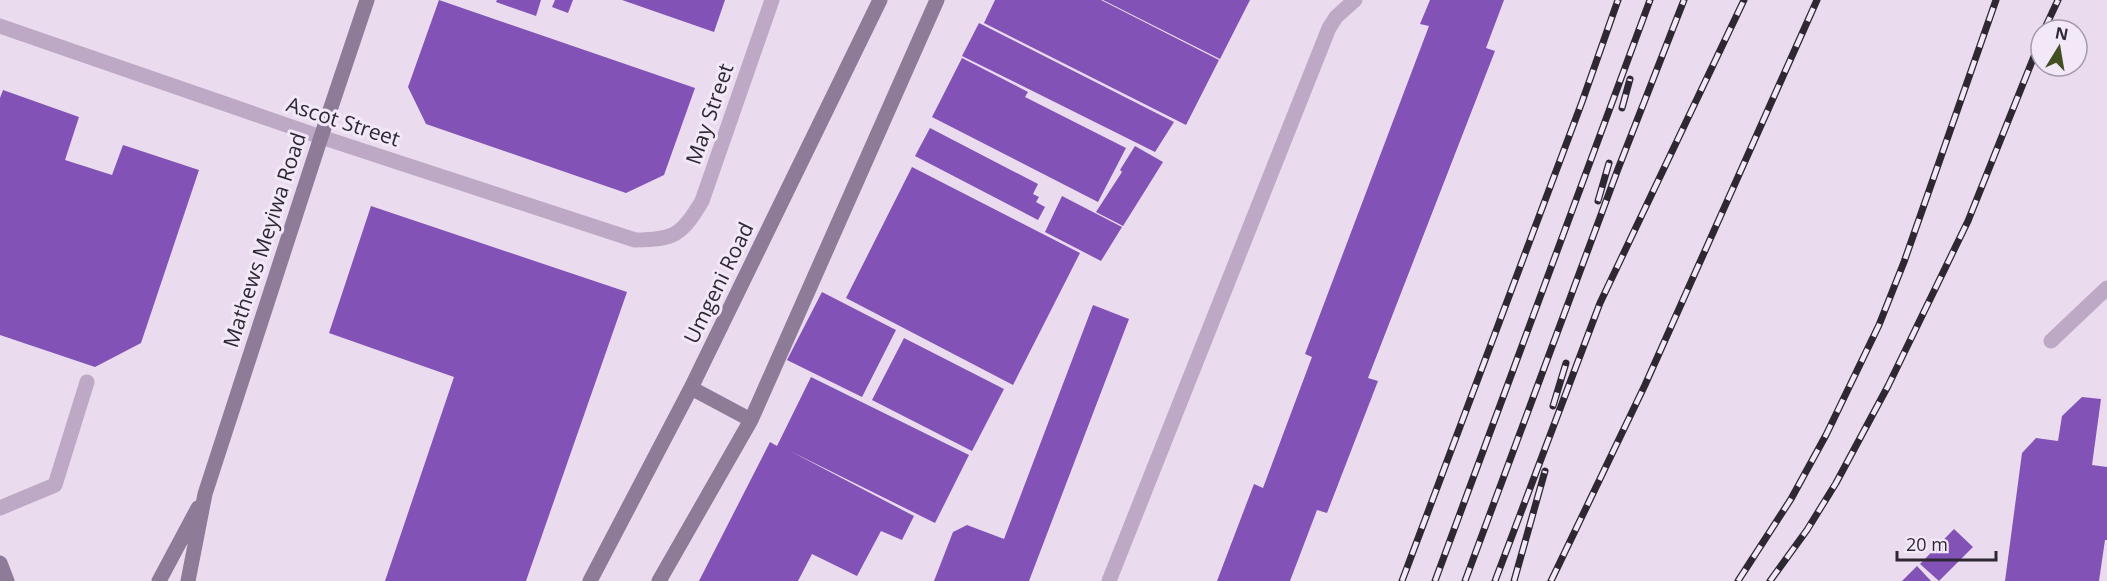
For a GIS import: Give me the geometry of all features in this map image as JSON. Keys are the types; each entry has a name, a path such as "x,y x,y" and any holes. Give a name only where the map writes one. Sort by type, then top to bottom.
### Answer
{"main road":[{"name":"Mathews Meyiwa Road","path":"188,581 205,494 367,0"},
{"name":"Umgeni Road","path":"590,581 691,388 880,0"},
{"path":"659,581 751,420 937,0"},
{"path":"691,388 751,420"},
{"name":"Mathews Meyiwa Road","path":"159,581 205,494"},
{"path":"0,563 7,581"}],"street":[{"name":"May Street","path":"675,234 692,218 702,201 772,0"},
{"path":"1109,581 1329,28 1336,17 1355,0"},
{"name":"Ascot Street","path":"0,26 321,137 635,240 659,240 675,234"},
{"path":"2051,341 2107,288"},
{"path":"0,508 56,485 87,382"}],"building":[{"path":"439,0 695,88 664,175 626,193 426,124 408,87"},
{"path":"497,0 541,0 536,16 496,2"},
{"path":"555,0 573,0 568,13 552,7"},
{"path":"622,0 725,0 714,32"},
{"path":"995,0 1101,0 1219,60 1186,125 984,23"},
{"path":"1103,0 1250,0 1220,59"},
{"path":"1430,0 1504,0 1486,48 1495,51 1368,378 1378,381 1327,513 1317,510 1290,581 1217,581 1254,484 1263,488 1312,357 1305,354 1429,26 1420,24"},
{"path":"979,23 1174,122 1155,152 962,56"},
{"path":"962,58 1028,92 1025,97 1126,148 1098,202 932,117"},
{"path":"3,90 79,117 65,160 112,175 123,145 199,170 141,343 95,367 0,335 0,98"},
{"path":"930,128 1038,184 1033,194 1039,197 1036,202 1045,207 1038,220 915,156"},
{"path":"1135,146 1163,162 1123,226 1096,212 1122,172 1120,170"},
{"path":"912,167 1080,253 1013,385 846,298"},
{"path":"1062,196 1122,227 1101,261 1045,232"},
{"path":"371,206 627,292 526,581 385,581 454,377 329,333"},
{"path":"822,292 896,330 862,397 787,360"},
{"path":"1093,305 1129,319 1029,581 934,581 953,532 967,525 1004,539"},
{"path":"904,338 1004,389 972,451 872,400"},
{"path":"811,377 969,455 935,523 790,451 914,516 902,540 881,531 857,576 812,554 798,581 699,581 770,442 777,446"},
{"path":"2082,397 2101,399 2092,465 2107,467 2107,540 2105,540 2099,581 2005,581 2022,453 2036,438 2058,441 2062,416"},
{"path":"1954,529 1973,547 1939,581 1920,564"},
{"path":"1917,566 1931,581 1902,581"}],"railway":[{"path":"1402,581 1582,102 1618,0"},
{"path":"1435,581 1650,0"},
{"path":"1465,581 1618,169 1684,0"},
{"path":"1495,581 1600,303 1744,0"},
{"path":"1551,581 1645,385 1817,0"},
{"path":"1738,581 1791,499 1826,435 1879,325 1904,262 1996,0"},
{"path":"2050,18 2058,0"},
{"path":"1770,581 1807,530 1836,483 1888,386 1968,221 2029,69"},
{"path":"1622,108 1630,79"},
{"path":"1598,201 1609,163"},
{"path":"1553,406 1566,363"},
{"path":"1514,581 1545,471"}]}
